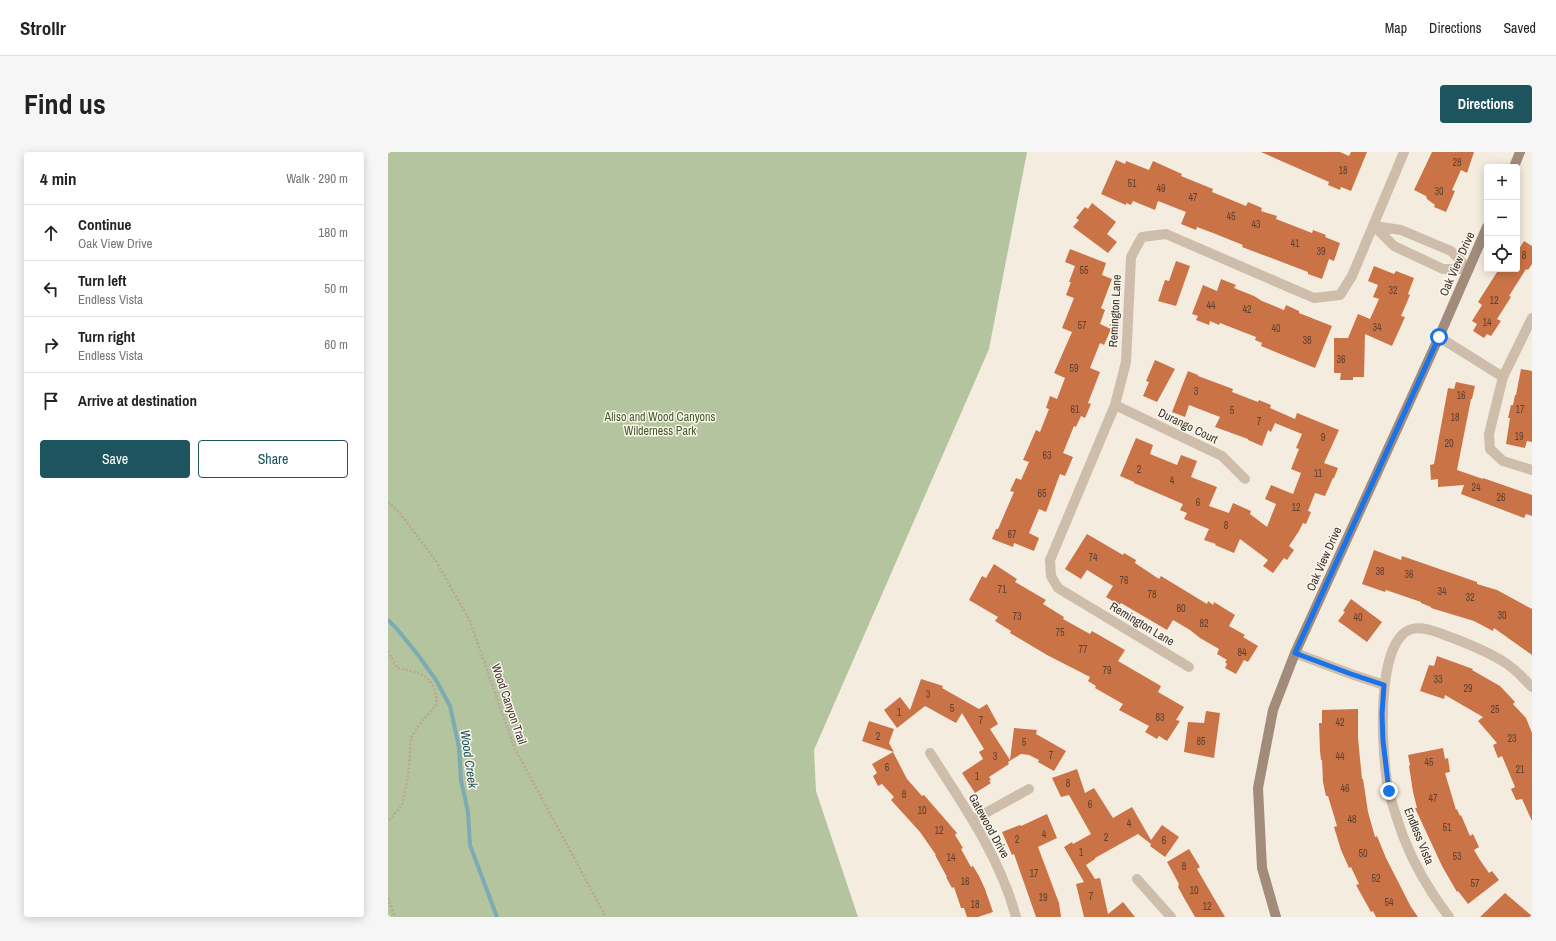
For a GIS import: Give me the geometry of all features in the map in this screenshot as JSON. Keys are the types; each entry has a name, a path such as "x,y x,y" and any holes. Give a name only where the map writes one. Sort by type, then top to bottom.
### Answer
{"street":[{"name":"Remington Lane","path":"1189,667 1058,588 1051,576 1050,560 1115,405 1126,362 1131,257 1142,237 1166,234 1314,298 1340,295 1352,276 1404,152"},
{"path":"1515,164 1520,152"},
{"path":"1374,226 1402,230 1452,251 1469,269"},
{"path":"1374,226 1394,246 1443,269 1469,269"},
{"name":"Oak View Drive","path":"1276,917 1262,868 1258,788 1273,710 1295,653 1439,337 1484,234"},
{"path":"1410,253 1417,237"},
{"path":"1532,318 1503,377 1489,434 1490,449 1503,461 1532,470"},
{"path":"1439,337 1503,377"},
{"name":"Durango Court","path":"1115,405 1222,456 1244,479"},
{"name":"Endless Vista","path":"1449,917 1424,880 1412,858 1402,835 1389,791 1383,741 1382,714 1384,685 1390,657 1400,637 1411,629 1423,629 1478,648 1508,665 1532,687"},
{"path":"1295,653 1384,685"},
{"name":"Gatewood Drive","path":"930,753 973,820 1001,876 1016,917"},
{"path":"973,820 1029,789"},
{"path":"1137,879 1171,917"}],"path":[{"name":"Wood Canyon Trail","path":"388,502 399,512 436,561 470,621 514,747 606,917"},
{"path":"388,651 397,668 419,672 430,680 436,694 437,704 419,725 411,738 408,777 402,805 388,821"},
{"path":"388,898 395,917"}],"green space":[{"name":"Aliso and Wood Canyons Wilderness Park","path":"388,152 1027,152 989,349 814,750 816,791 858,917 388,917"}],"building":[{"path":"1261,152 1340,152 1349,156 1351,152 1367,152 1351,191 1341,187 1340,190 1328,185 1329,182"},
{"path":"1432,152 1474,152 1467,173 1461,170 1452,190 1455,191 1446,212 1434,207 1435,205 1427,199 1426,196 1414,190"},
{"path":"1116,160 1125,164 1126,161 1149,170 1153,161 1182,174 1181,176 1213,189 1212,192 1246,206 1248,202 1262,208 1261,211 1277,216 1276,219 1312,233 1313,230 1326,235 1325,237 1340,243 1334,261 1329,259 1322,279 1308,274 1308,272 1242,247 1243,245 1213,233 1197,227 1196,230 1181,224 1186,212 1158,201 1155,210 1133,201 1131,205 1126,203 1126,205 1101,194"},
{"path":"1092,203 1116,222 1107,234 1117,242 1108,253 1073,227 1079,220 1076,218 1085,207 1088,209"},
{"path":"1524,241 1532,246 1532,264 1528,270 1526,269 1509,296 1511,297 1497,319 1501,321 1491,336 1487,334 1484,338 1473,331 1477,324 1472,321 1482,305 1478,302 1497,272 1520,272 1520,247"},
{"path":"1070,249 1106,263 1102,275 1112,279 1101,308 1105,310 1100,324 1111,329 1104,345 1100,343 1090,368 1100,372 1088,403 1091,404 1085,418 1081,416 1076,427 1074,426 1063,453 1073,457 1065,476 1060,474 1046,512 1039,509 1029,533 1039,538 1034,551 1014,543 1013,547 992,539 1014,492 1010,491 1016,478 1021,480 1029,462 1023,460 1036,430 1040,432 1049,409 1046,408 1050,396 1057,399 1065,378 1054,373 1072,332 1062,328 1074,298 1066,295 1075,266 1065,262"},
{"path":"1176,261 1190,266 1176,306 1158,301 1165,280 1169,281"},
{"path":"1374,266 1394,274 1396,271 1414,278 1408,294 1410,295 1401,316 1405,317 1392,346 1365,334 1364,377 1353,377 1353,380 1340,380 1341,373 1334,373 1334,338 1348,338 1358,314 1370,319 1379,299 1373,297 1378,285 1368,281"},
{"path":"1221,279 1236,285 1234,288 1262,301 1284,310 1286,305 1299,311 1299,313 1332,326 1315,368 1261,346 1262,343 1255,340 1256,337 1220,323 1219,325 1210,321 1209,325 1196,320 1198,316 1192,314 1203,285 1217,291"},
{"path":"1155,360 1175,369 1157,402 1143,396 1149,382 1146,381"},
{"path":"1521,369 1532,371 1532,442 1527,441 1525,448 1506,444 1510,418 1508,418 1511,405 1513,405 1516,395"},
{"path":"1188,371 1233,389 1232,392 1258,402 1259,400 1271,405 1270,408 1295,419 1297,413 1339,430 1324,463 1338,468 1334,478 1325,496 1315,493 1308,511 1311,512 1306,524 1303,523 1289,546 1294,550 1287,560 1284,558 1273,573 1263,566 1268,560 1240,539 1234,553 1204,540 1209,529 1184,519 1187,513 1180,510 1183,504 1120,476 1136,438 1153,445 1150,454 1177,465 1181,455 1197,461 1191,477 1217,487 1209,506 1229,513 1233,503 1251,511 1250,514 1267,527 1276,504 1265,499 1271,485 1293,494 1301,473 1291,469 1299,449 1296,448 1302,434 1275,423 1271,432 1268,430 1262,446 1248,439 1215,427 1220,417 1189,405 1185,417 1172,412"},
{"path":"1456,382 1475,386 1457,470 1532,495 1532,516 1526,514 1524,518 1461,494 1464,485 1438,487 1438,479 1431,480 1430,465 1434,464 1448,388 1454,389"},
{"path":"1087,534 1123,555 1124,553 1136,560 1135,563 1159,579 1161,576 1207,604 1208,601 1213,605 1214,602 1235,615 1229,626 1245,635 1243,637 1258,646 1248,662 1244,660 1236,674 1225,668 1227,664 1225,662 1227,660 1217,654 1219,649 1200,638 1190,630 1173,620 1167,630 1121,603 1119,605 1106,597 1113,586 1087,570 1081,579 1065,569"},
{"path":"1374,550 1401,560 1402,556 1477,582 1477,584 1497,590 1532,609 1532,655 1494,628 1493,631 1474,621 1431,608 1421,602 1386,590 1385,592 1362,584"},
{"path":"994,564 1017,579 1015,582 1046,600 1043,604 1064,617 1063,619 1090,634 1092,631 1125,650 1118,661 1161,686 1158,692 1184,707 1176,720 1180,721 1167,741 1159,736 1157,739 1145,732 1149,726 1119,710 1123,704 1095,688 1096,686 1088,681 1090,677 1047,655 1010,633 1011,631 995,621 998,617 969,600 982,576 986,578"},
{"path":"1351,599 1382,622 1367,642 1338,621 1345,612 1343,611"},
{"path":"1437,656 1473,669 1472,670 1500,686 1515,702 1513,704 1526,718 1532,733 1532,821 1522,799 1516,800 1511,789 1515,787 1502,756 1498,758 1493,745 1497,743 1478,721 1483,717 1445,695 1444,699 1420,691 1429,665 1434,666"},
{"path":"921,679 943,686 942,688 979,709 987,704 998,724 990,729 1010,760 1014,728 1037,730 1036,734 1066,751 1054,771 1038,762 1039,760 1029,755 1021,754 989,777 991,780 989,781 991,783 975,793 962,773 983,759 979,752 984,749 962,713 956,723 925,706 897,728 884,710 900,697 910,710"},
{"path":"1358,709 1358,738 1362,779 1368,812 1375,837 1377,836 1386,858 1411,907 1418,917 1376,917 1373,911 1371,912 1356,885 1359,884 1351,867 1349,868 1341,850 1334,827 1337,826 1328,796 1326,796 1323,782 1319,723 1322,723 1322,710"},
{"path":"1206,711 1220,713 1214,758 1184,752 1188,722 1204,723"},
{"path":"869,721 894,729 889,743 894,752 862,741"},
{"path":"1443,748 1445,759 1448,758 1450,772 1445,773 1456,810 1457,809 1460,816 1461,815 1470,836 1473,834 1479,847 1474,850 1480,860 1489,873 1492,871 1499,880 1468,904 1458,891 1457,892 1442,866 1415,808 1417,808 1413,792 1408,755"},
{"path":"893,752 907,779 922,796 924,795 957,833 955,835 963,848 961,849 971,867 973,866 979,876 993,912 978,917 967,917 964,908 961,908 954,887 952,888 936,855 920,832 891,800 894,797 882,784 878,786 873,776 877,773 872,764"},
{"path":"1077,769 1085,793 1094,788 1113,818 1132,807 1151,840 1162,825 1179,837 1165,857 1150,846 1151,844 1138,834 1095,858 1086,865 1095,879 1100,878 1108,914 1123,902 1135,917 1084,917 1076,884 1084,882 1064,847 1072,842 1073,844 1091,834 1069,795 1061,797 1052,778"},
{"path":"1047,814 1057,838 1038,847 1059,903 1061,917 1036,917 1014,854 1012,855 1002,832 1020,825 1021,826"},
{"path":"1189,849 1200,867 1197,869 1225,917 1195,917 1178,887 1179,884 1167,862"},
{"path":"1505,893 1532,916 1532,917 1480,917"}],"waterway":[{"name":"Wood Creek","path":"388,620 418,655 436,680 450,706 459,747 461,780 468,812 470,845 497,917"}],"route":[{"path":"1389,791 1383,741 1382,714 1384,685 1295,653 1439,337"}]}
